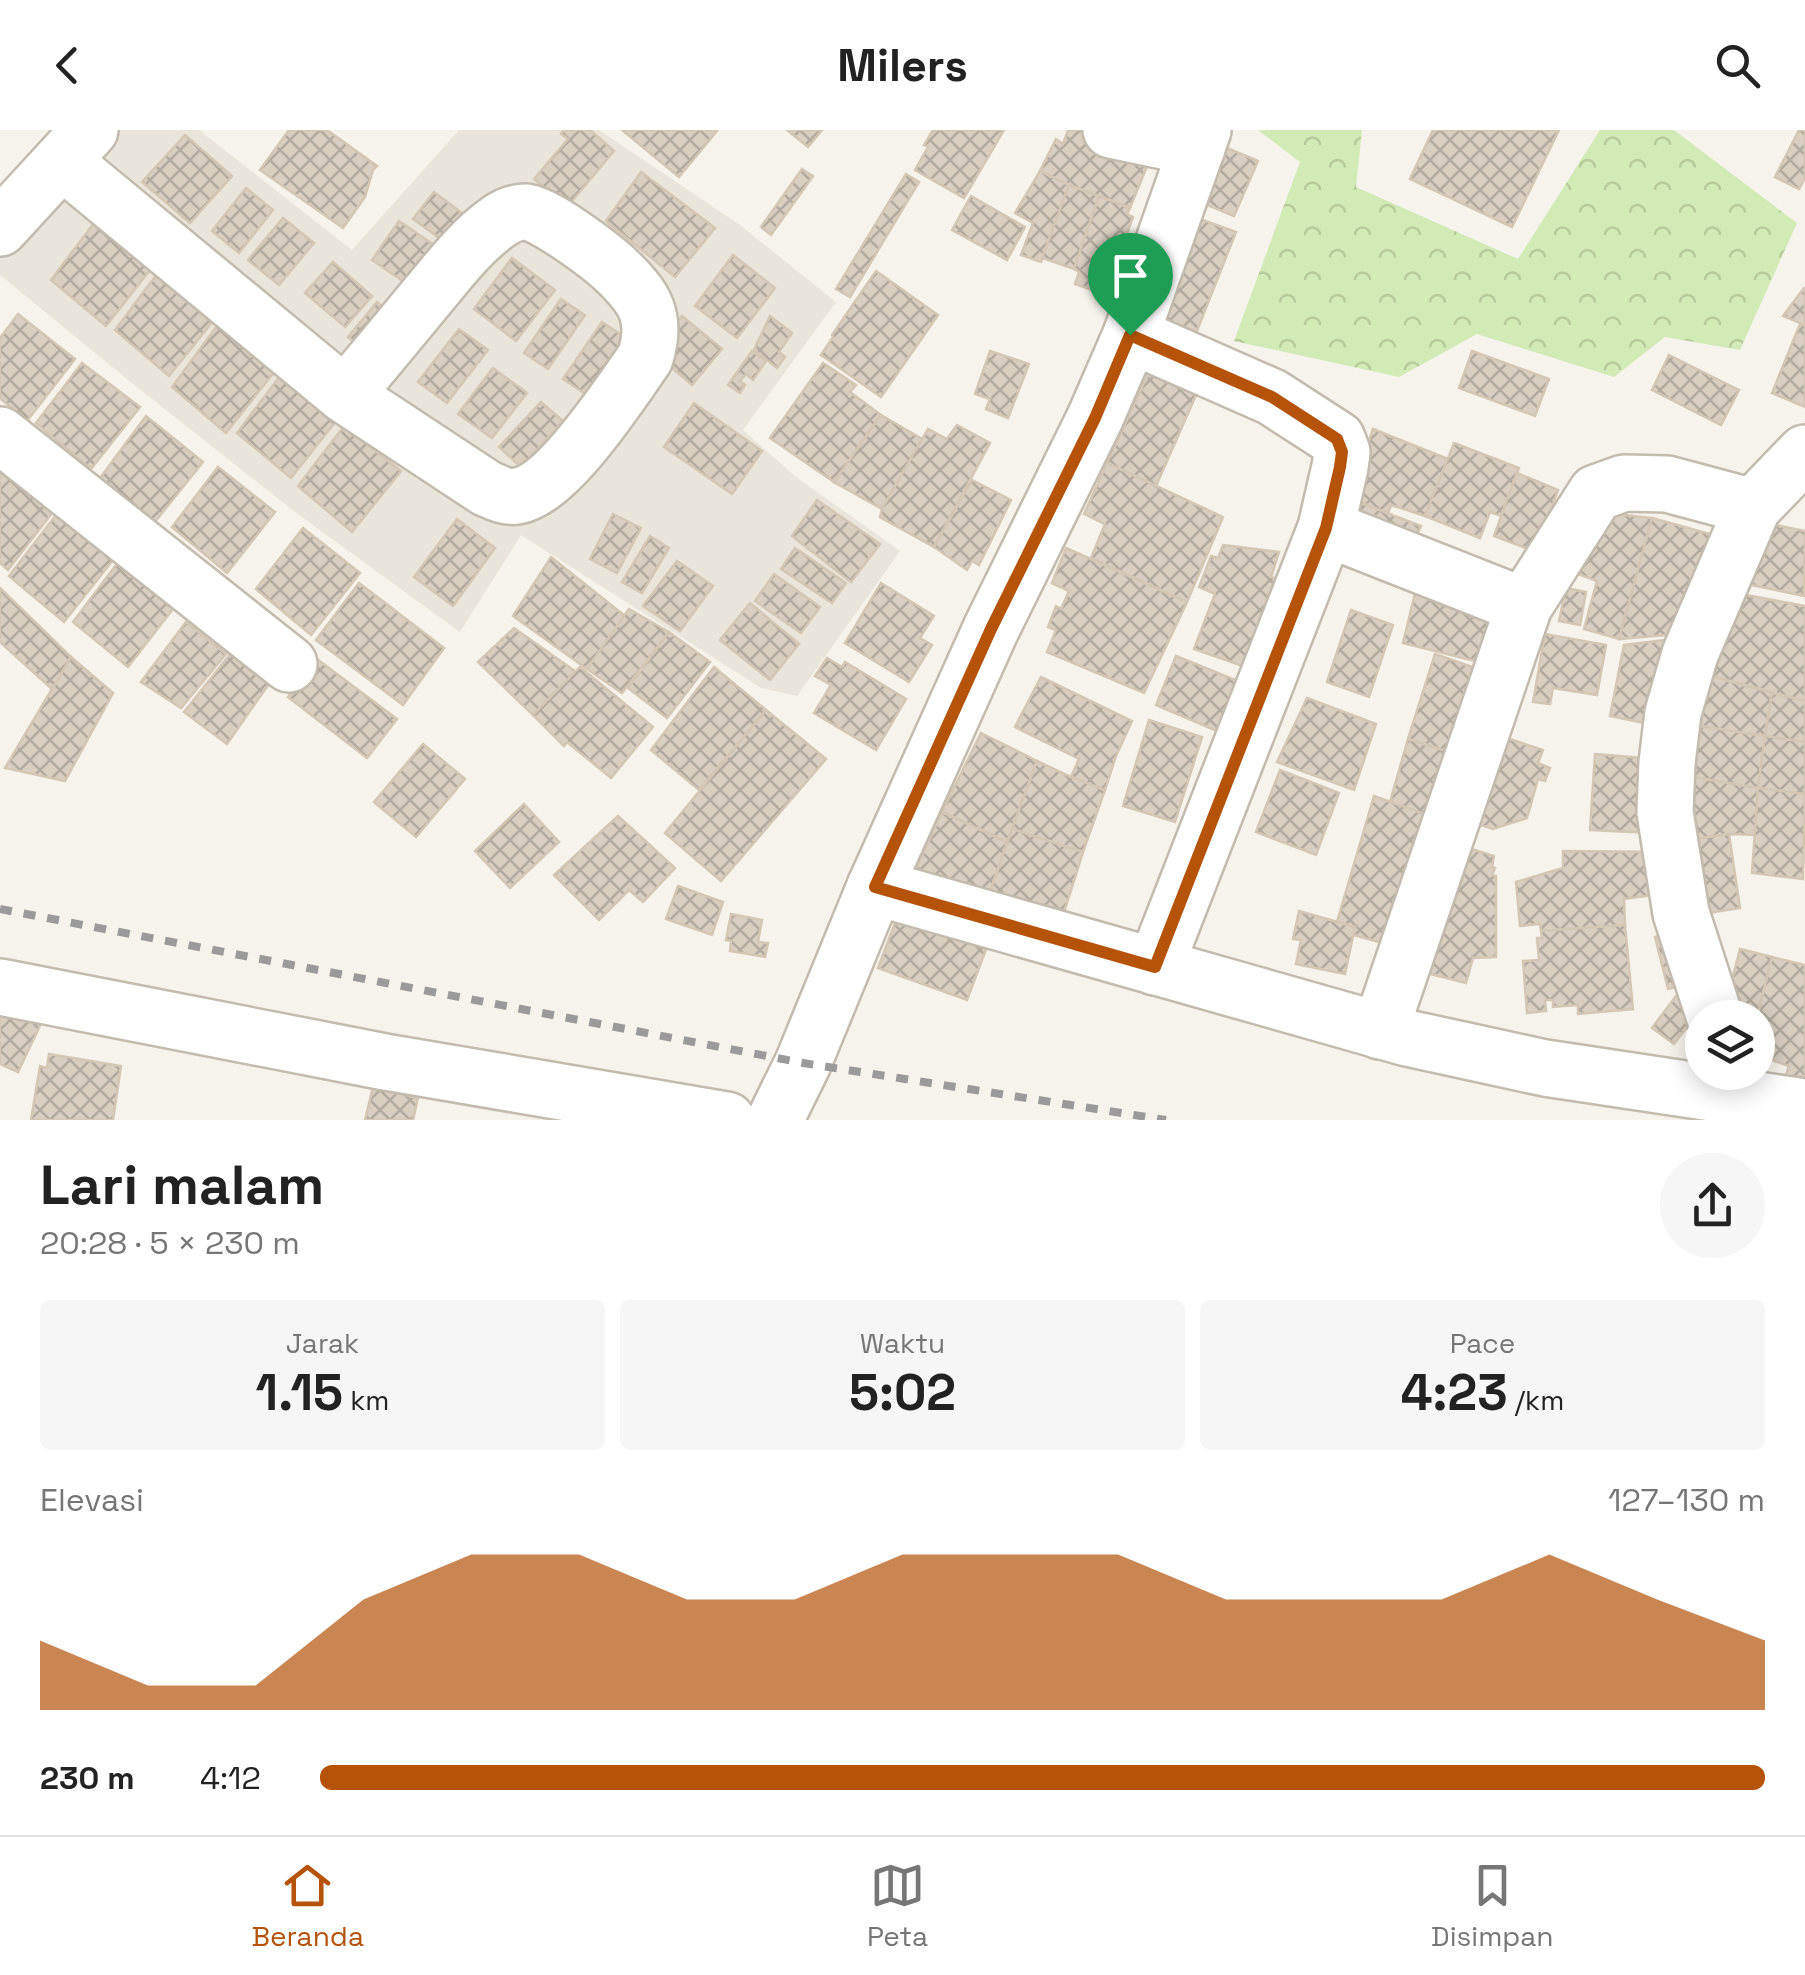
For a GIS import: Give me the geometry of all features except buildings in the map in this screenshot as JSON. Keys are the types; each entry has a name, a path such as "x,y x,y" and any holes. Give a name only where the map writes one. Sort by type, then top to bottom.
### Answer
{"street":[{"path":"775,1120 991,629 1095,418 1130,335 1200,139 1111,130"},
{"path":"0,228 76,146 345,395 502,495 516,496 536,488 566,463 645,358 650,342 649,316 641,296 612,266 543,217 524,212 510,214 487,230 458,260 345,395"},
{"path":"1130,335 1272,397 1337,439 1342,452 1326,528 1155,967"},
{"path":"0,435 289,664"},
{"path":"1708,1000 1680,913 1665,812 1673,713 1690,654 1753,507 1805,452"},
{"path":"1380,1031 1524,606 1596,493 1624,483 1667,484 1753,507"},
{"path":"1326,528 1524,606"},
{"path":"875,887 1380,1031 1545,1068 1685,1080"},
{"path":"0,987 385,1062 727,1120"},
{"path":"1755,1090 1805,1108"}],"shaded area":[{"path":"120,130 199,130 352,250 459,130 599,130 740,225 836,302 743,430 796,477 900,551 797,696 761,688 521,535 460,632 295,512 0,275 0,259"}],"green space":[{"path":"1258,130 1362,130 1356,187 1518,259 1600,130 1674,130 1797,223 1740,350 1665,337 1614,377 1477,334 1399,377 1234,341 1300,162"}],"railway":[{"path":"0,909 803,1063 1166,1120"}],"route":[{"path":"1130,335 1272,397 1337,439 1342,452 1326,528 1155,967 875,887 991,629 1095,418 1130,335"}]}
